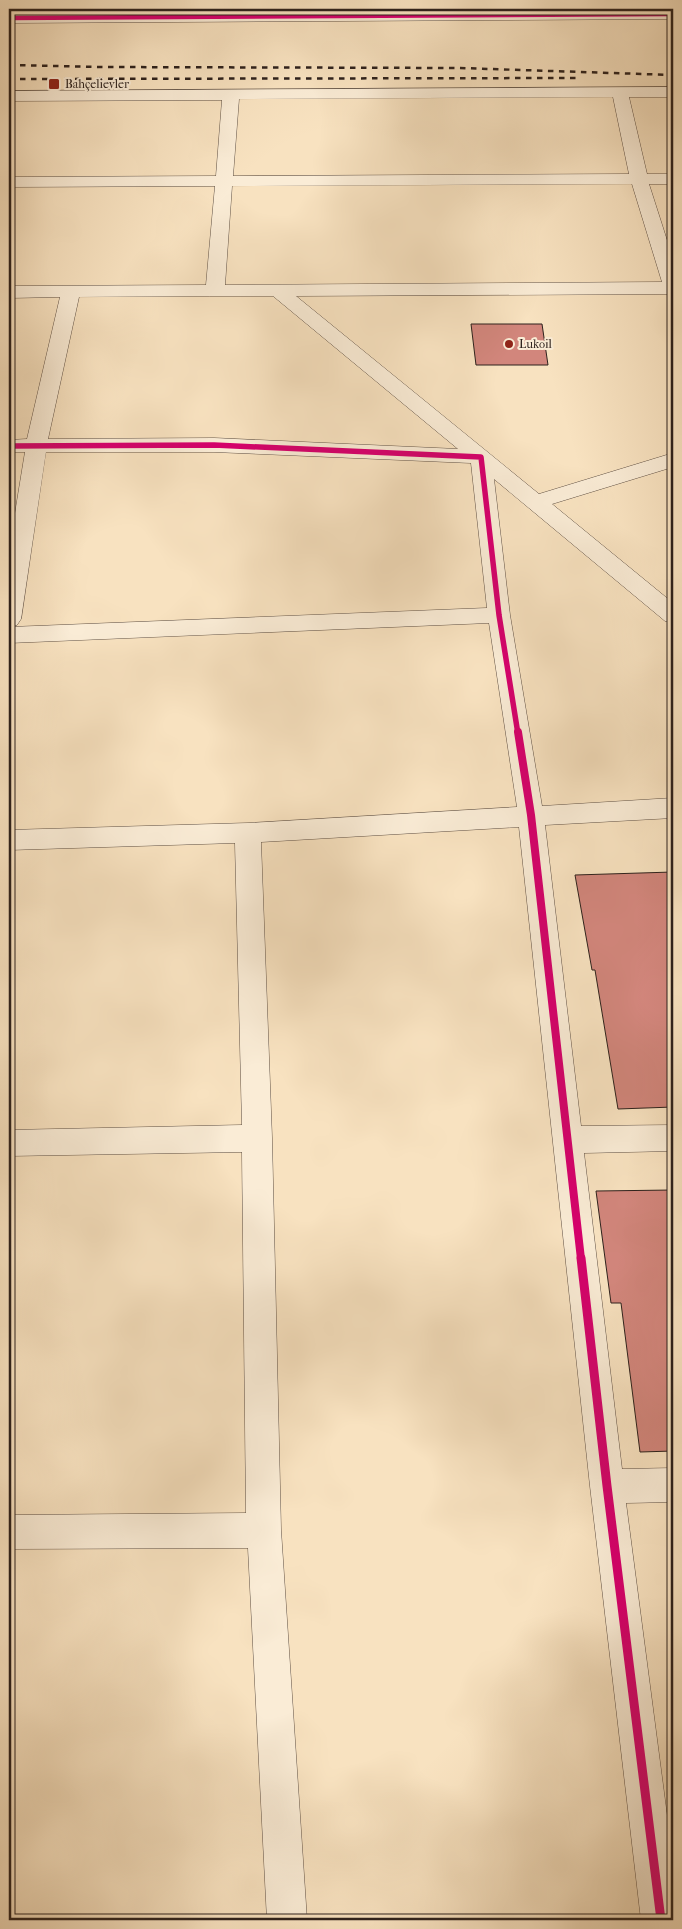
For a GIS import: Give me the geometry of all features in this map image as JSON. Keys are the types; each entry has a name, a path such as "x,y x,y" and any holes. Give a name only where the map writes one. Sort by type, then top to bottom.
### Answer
{"street":[{"path":"9,18 673,14"},
{"path":"9,31 673,26"},
{"path":"9,96 673,92"},
{"path":"9,292 673,288 639,179 620,93"},
{"path":"215,292 231,94"},
{"path":"9,182 673,178"},
{"path":"278,291 673,615"},
{"path":"9,619 22,447 71,292"},
{"path":"22,447 214,445 481,457"},
{"path":"481,457 499,615 532,815 607,1486 665,1920"},
{"path":"536,502 673,460"},
{"path":"9,635 499,615"},
{"path":"9,840 248,833 673,808"},
{"path":"248,833 257,1138 264,1530 287,1920"},
{"path":"9,1143 257,1138"},
{"path":"567,1140 673,1138"},
{"path":"607,1486 673,1485"},
{"path":"9,1532 264,1530"}],"building":[{"path":"471,324 542,324 548,365 476,365"},
{"path":"673,872 673,1107 618,1109 595,970 592,970 575,875"},
{"path":"673,1190 673,1451 640,1452 621,1303 611,1303 596,1191"}],"railway":[{"path":"9,65 460,68 673,75"},
{"path":"9,79 576,78"}],"cycle path":[{"path":"9,18 673,14"},
{"path":"9,446 214,445 481,457 499,615 531,815 607,1486 661,1920"}],"place":[{"name":"Bahçelievler","path":"54,84"},
{"name":"Lukoil","path":"509,344"}]}
